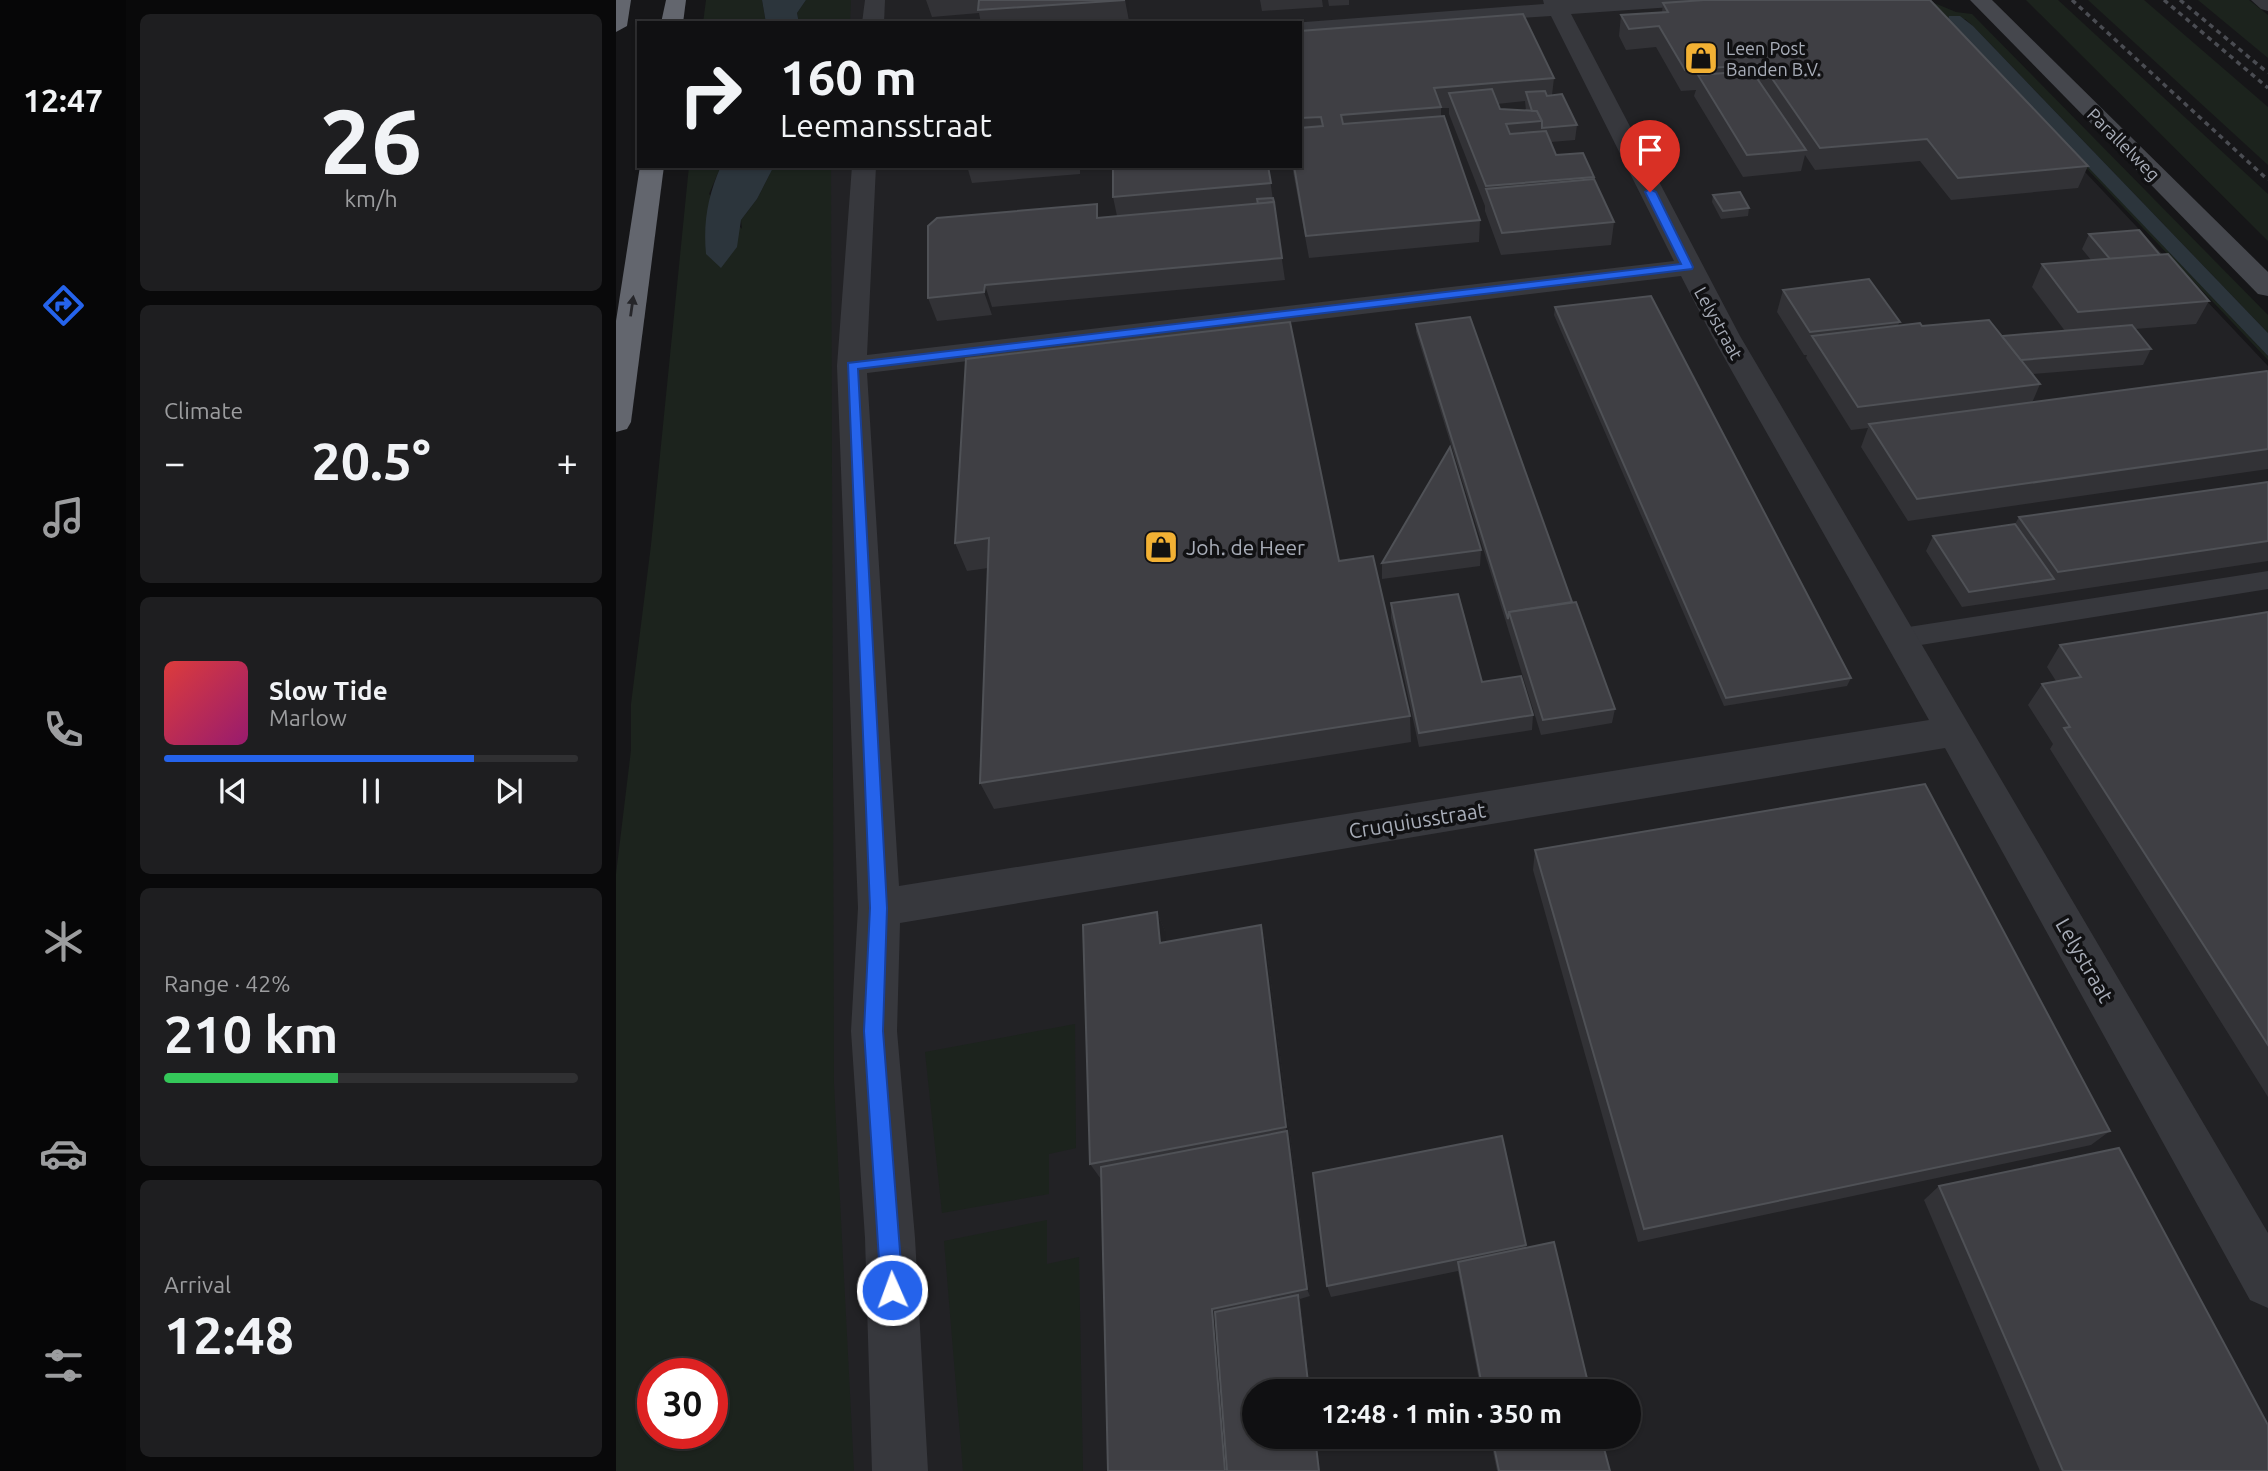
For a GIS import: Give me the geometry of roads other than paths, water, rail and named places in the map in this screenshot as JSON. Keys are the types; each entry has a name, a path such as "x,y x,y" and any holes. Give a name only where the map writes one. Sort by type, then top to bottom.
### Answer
{"highway":[{"path":"616,26 621,0"},
{"path":"672,21 676,0"},
{"path":"616,422 652,168"}],"main road":[{"name":"Parallelweg","path":"1980,0 2268,288"}],"street":[{"path":"873,21 875,0"},
{"path":"1302,27 1555,5 1687,0"},
{"path":"2261,0 2268,5"},
{"name":"Lelystraat","path":"1555,5 1688,267 2268,1282"},
{"path":"864,168 852,366 878,908 874,1031 890,1238 900,1471"},
{"path":"852,366 1688,267"},
{"name":"Cruquiusstraat","path":"878,908 1955,731"}],"lane":[{"path":"1902,638 2268,580"}],"railway":[{"path":"2072,0 2268,180"},
{"path":"2164,0 2268,88"},
{"path":"2180,0 2268,73"}],"place":[{"name":"Leen Post Banden B.V.","path":"1701,58"},
{"name":"Joh. de Heer","path":"1161,547"}]}
